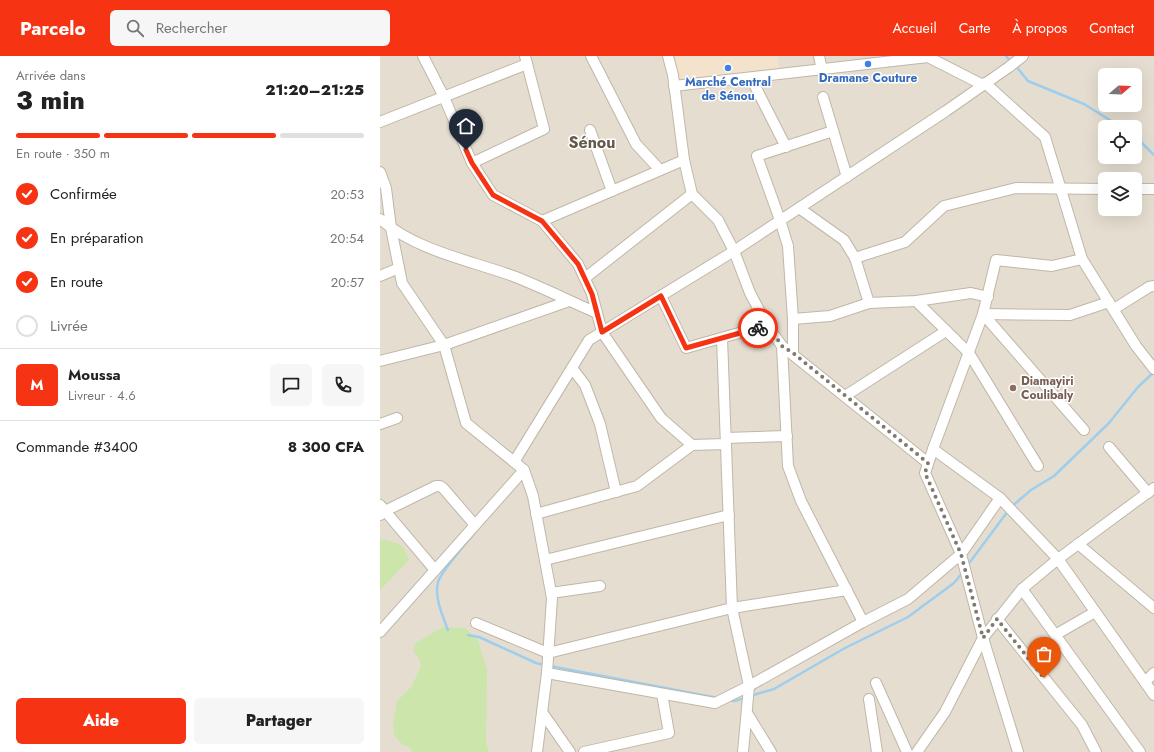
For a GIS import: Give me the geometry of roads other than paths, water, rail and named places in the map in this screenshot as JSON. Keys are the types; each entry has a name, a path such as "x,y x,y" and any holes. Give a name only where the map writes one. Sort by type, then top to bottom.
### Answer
{"street":[{"path":"423,56 444,97 472,163 493,195 542,221 578,264 592,294 602,332 661,418 692,445"},
{"path":"591,56 636,144 660,170"},
{"path":"668,56 674,86 684,160 692,194 718,220 734,252 750,294 768,325 782,346 793,353 928,463"},
{"path":"819,56 822,70"},
{"path":"674,86 928,57 984,84 1045,137 1082,259 1136,346 1154,369"},
{"path":"514,462 589,340 734,252 946,111 1022,57"},
{"path":"380,122 444,97 526,60 544,130 472,163"},
{"path":"751,78 786,146"},
{"path":"823,97 847,177"},
{"path":"590,130 612,191"},
{"path":"793,353 793,319 788,246 757,156 833,131"},
{"path":"542,221 684,160"},
{"path":"380,172 386,188 391,228 402,283 444,346 466,423 524,470 533,496 552,598 547,673 537,752"},
{"path":"855,258 905,242 944,206 1016,188 1098,189"},
{"path":"1142,189 1154,189"},
{"path":"584,278 692,194"},
{"path":"799,208 844,240 855,258 870,303"},
{"path":"381,220 391,228 424,245 515,277 597,313"},
{"path":"1018,752 983,638 961,554 925,473 983,314 996,260 1052,266 1082,259"},
{"path":"380,276 399,268"},
{"path":"983,314 1070,315 1111,305 1154,286"},
{"path":"793,319 830,316 870,303 916,301 971,293 988,297"},
{"path":"661,296 686,348 768,325"},
{"path":"380,361 444,346 569,301"},
{"path":"916,301 969,353 1038,466"},
{"path":"983,314 1084,430"},
{"path":"845,396 946,330"},
{"path":"722,338 732,608 749,686 743,752"},
{"path":"782,346 788,466 801,501 863,622"},
{"path":"572,368 585,385 600,424 616,492"},
{"path":"380,424 397,418"},
{"path":"536,514 637,486 692,445 787,436"},
{"path":"917,752 946,712 983,638 1022,589 1058,559 1151,491 1109,447"},
{"path":"933,449 1000,498 1058,559 1154,695"},
{"path":"380,632 524,470"},
{"path":"435,570 382,511 436,486 440,486 475,525"},
{"path":"547,673 715,703 908,599 961,554 1000,498"},
{"path":"545,560 729,515"},
{"path":"1078,544 1153,605"},
{"path":"551,593 600,586"},
{"path":"1022,589 1140,752"},
{"path":"476,623 548,653 732,608 847,590"},
{"path":"1055,635 1096,612"},
{"path":"997,619 1082,725 1096,752"},
{"path":"1145,682 1154,674"},
{"path":"876,683 907,752"},
{"path":"584,752 669,733 662,694"},
{"path":"869,700 877,752"},
{"path":"542,712 570,752"},
{"path":"747,713 772,752"}],"waterway":[{"path":"1006,56 1011,62"},
{"path":"1015,65 1028,81 1084,104 1110,120"},
{"path":"1142,143 1154,155"},
{"path":"1011,507 1031,490 1054,476 1109,423 1138,387 1154,372"},
{"path":"967,566 1008,511"},
{"path":"448,630 438,600 438,582 449,564 477,530"},
{"path":"750,696 774,689 845,648 908,617 954,583 963,572"},
{"path":"468,635 479,637 536,663 545,665"},
{"path":"550,666 718,698"},
{"path":"729,700 734,701 745,698"}],"place":[{"name":"Dramane Couture","path":"868,64"},
{"name":"Marché Central de Sénou","path":"728,68"},
{"name":"Diamayiri Coulibaly","path":"1013,388"}],"district":[{"name":"Sénou","path":"592,142"}]}
